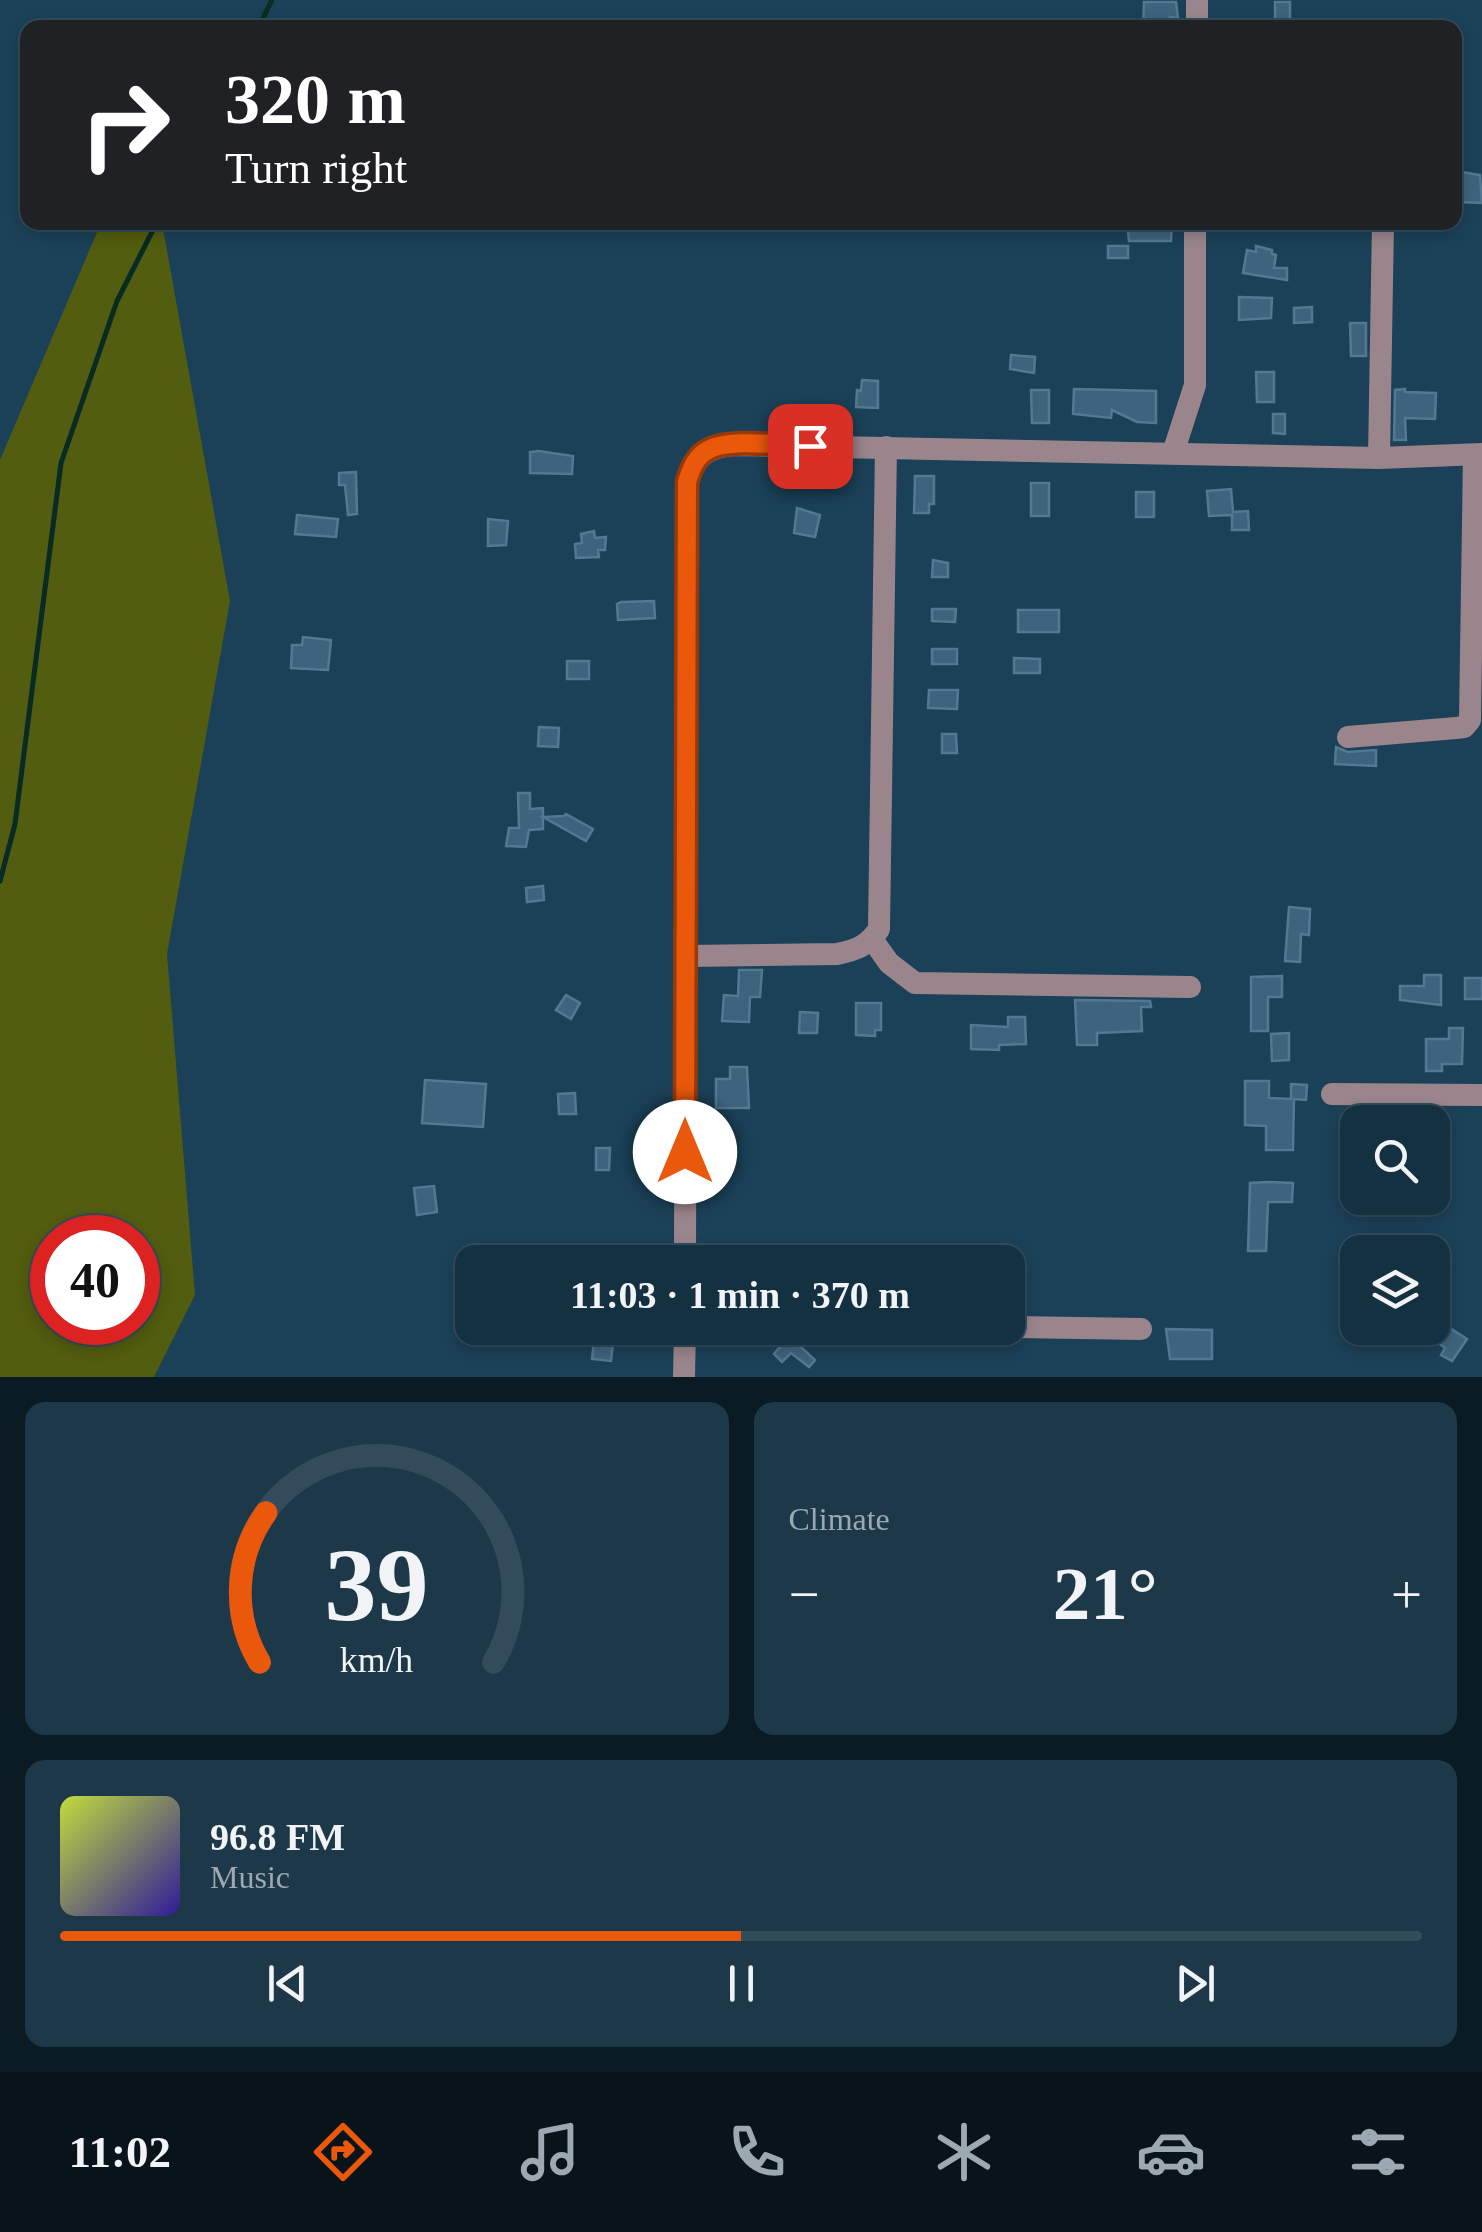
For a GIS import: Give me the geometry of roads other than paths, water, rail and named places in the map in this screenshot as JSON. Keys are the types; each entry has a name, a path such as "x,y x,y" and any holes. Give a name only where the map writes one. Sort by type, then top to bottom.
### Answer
{"street":[{"path":"1174,453 1195,385 1195,230"},
{"path":"1380,458 1383,230"},
{"path":"685,956 836,954 856,950 872,940 879,929 886,447"},
{"path":"685,1245 687,482 692,466 710,448 886,447 1380,458 1478,454 1472,714 1468,724 1348,736"},
{"path":"872,940 889,963 915,983 1190,986"},
{"path":"1332,1094 1482,1095"},
{"path":"1025,1327 1141,1330"},
{"path":"684,1377 685,1345"}],"waterway":[{"path":"262,20 272,0"},
{"path":"0,881 15,824 61,463 117,301 153,230"}]}
